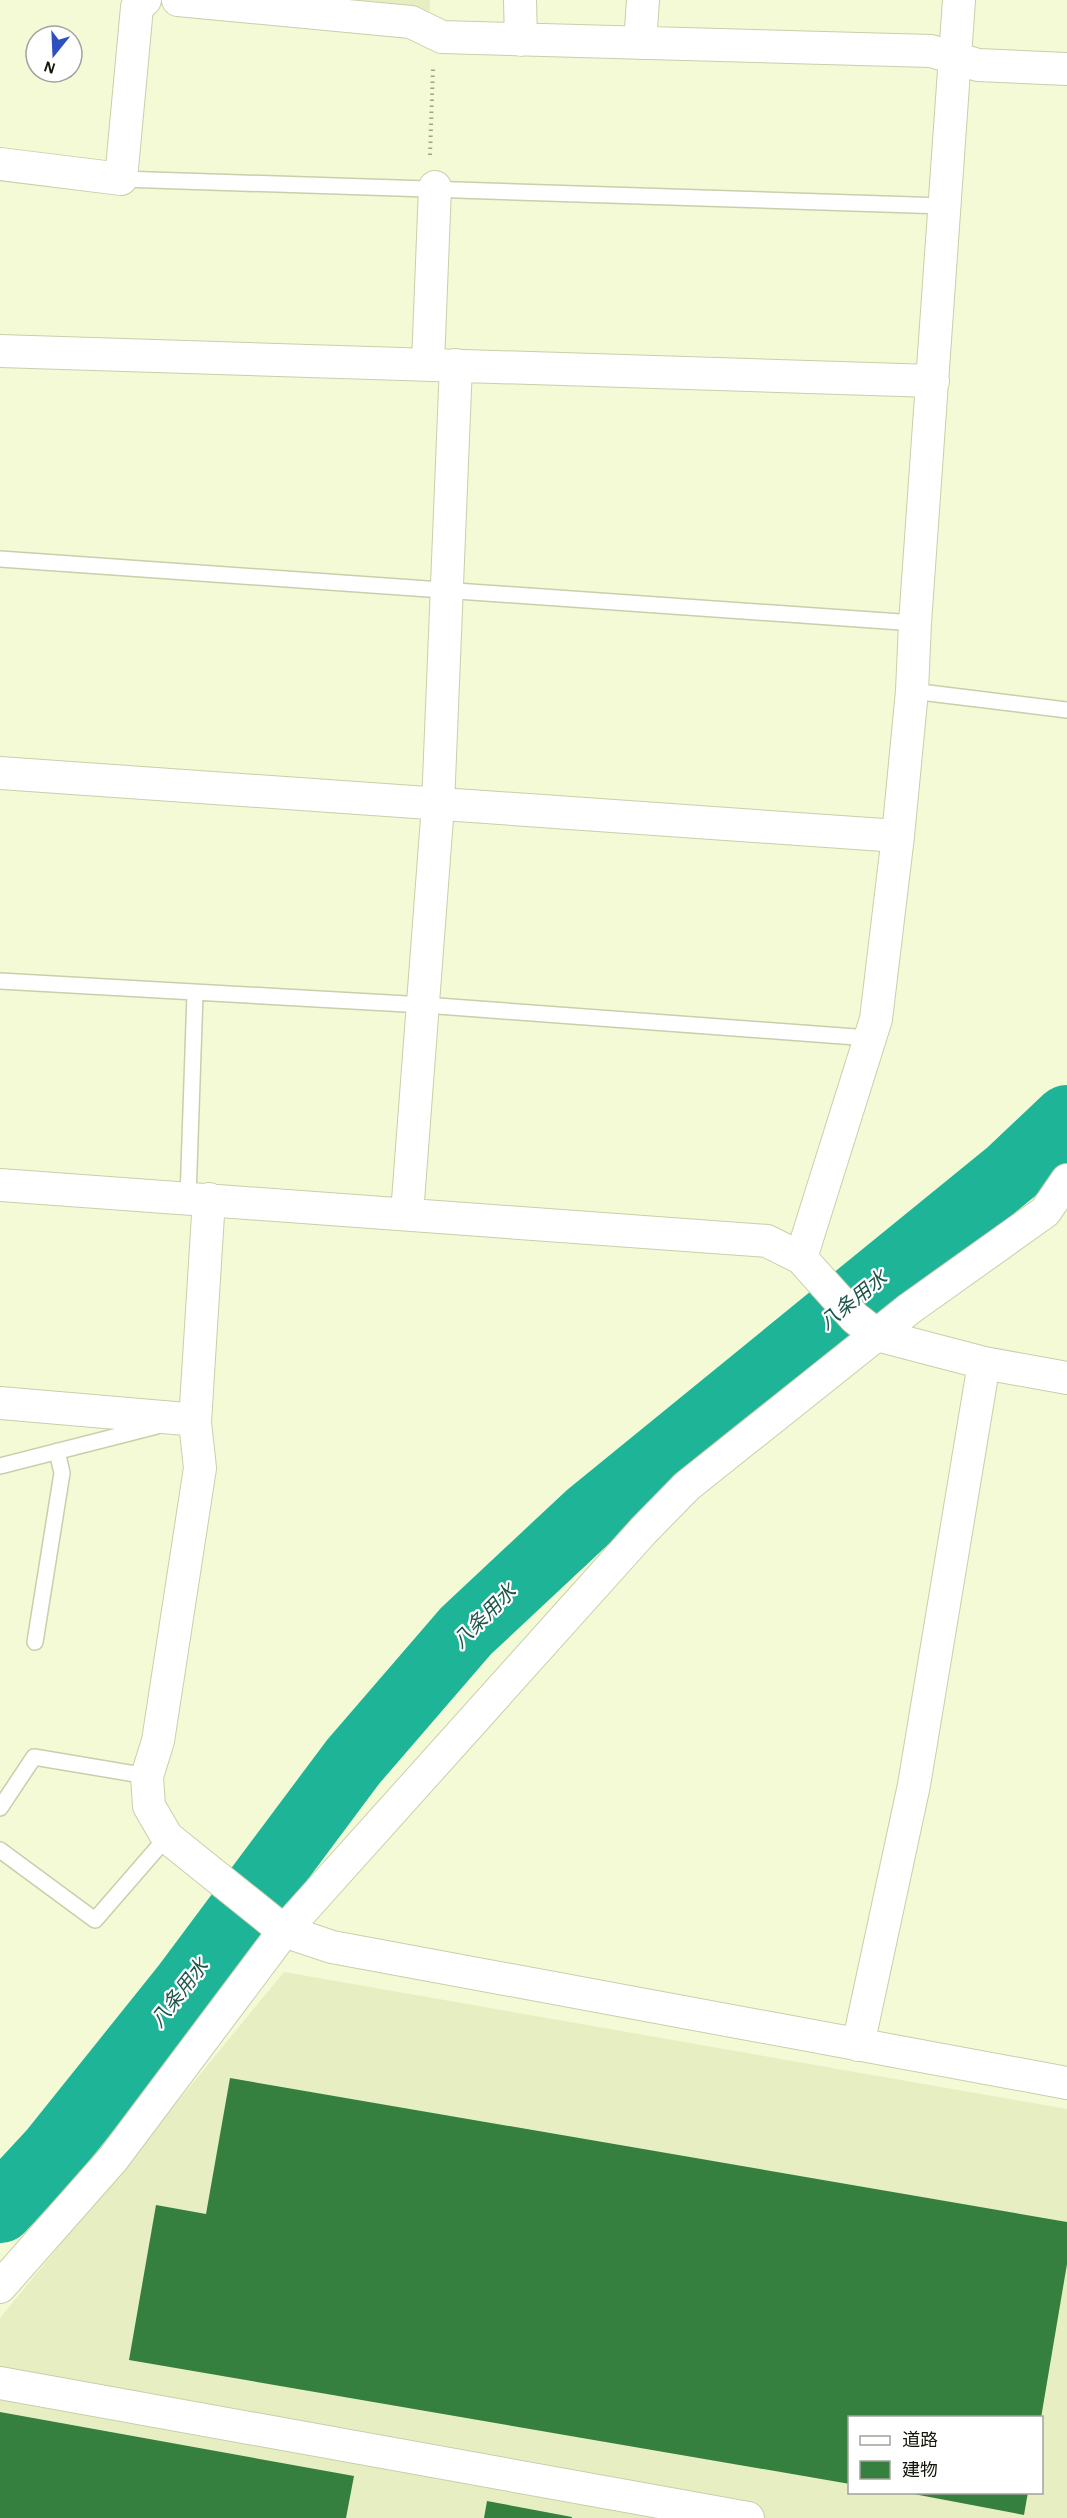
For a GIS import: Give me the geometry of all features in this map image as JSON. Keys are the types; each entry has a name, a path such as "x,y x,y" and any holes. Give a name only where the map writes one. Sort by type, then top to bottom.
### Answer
{"street":[{"path":"0,164 121,179 137,7 145,0"},
{"path":"178,0 411,22 442,38 931,51 978,65 1067,69"},
{"path":"520,0 521,40"},
{"path":"640,43 643,0"},
{"path":"801,1258 876,1019 898,836 912,692 959,0"},
{"path":"407,1214 438,805 446,588 442,364 435,187"},
{"path":"0,351 933,381"},
{"path":"0,773 898,836"},
{"path":"0,2287 113,2159 284,1931 529,1655 687,1486 909,1309 1045,1212 1067,1180"},
{"path":"0,1185 767,1241 801,1258 855,1318 877,1335 984,1363 1067,1378"},
{"path":"198,1198 191,1420 200,1468 158,1741 147,1776 149,1806 167,1837 284,1931 332,1947 1067,2083"},
{"path":"858,2045 914,1785 984,1363"},
{"path":"0,1402 191,1420"},
{"path":"0,2383 748,2518"}],"lane":[{"path":"121,179 435,187 944,206"},
{"path":"0,559 446,588 915,623"},
{"path":"912,692 1067,710"},
{"path":"0,981 195,994 424,1005 869,1038"},
{"path":"195,994 198,1198"},
{"path":"0,1466 191,1420"},
{"path":"35,1642 62,1473 57,1451"},
{"path":"0,1808 34,1757 147,1776"},
{"path":"0,1850 95,1920 167,1837"}],"path":[{"path":"435,187 429,172 434,50 442,38"}],"shaded area":[{"path":"325,0 430,0 430,11"},
{"path":"284,1972 1067,2109 1067,2518 0,2518 0,2318"}],"building":[{"path":"230,2078 1067,2222 1067,2264 1041,2416 848,2416 848,2484 129,2360 156,2205 206,2214"},
{"path":"0,2412 354,2476 346,2518 0,2518"},
{"path":"914,2494 1028,2494 1024,2515"},
{"path":"487,2501 572,2517 572,2518 484,2518"}],"waterway":[{"name":"八条用水","path":"0,2209 52,2153 185,1987 353,1762 466,1631 590,1515 1011,1172 1067,1119"}]}
